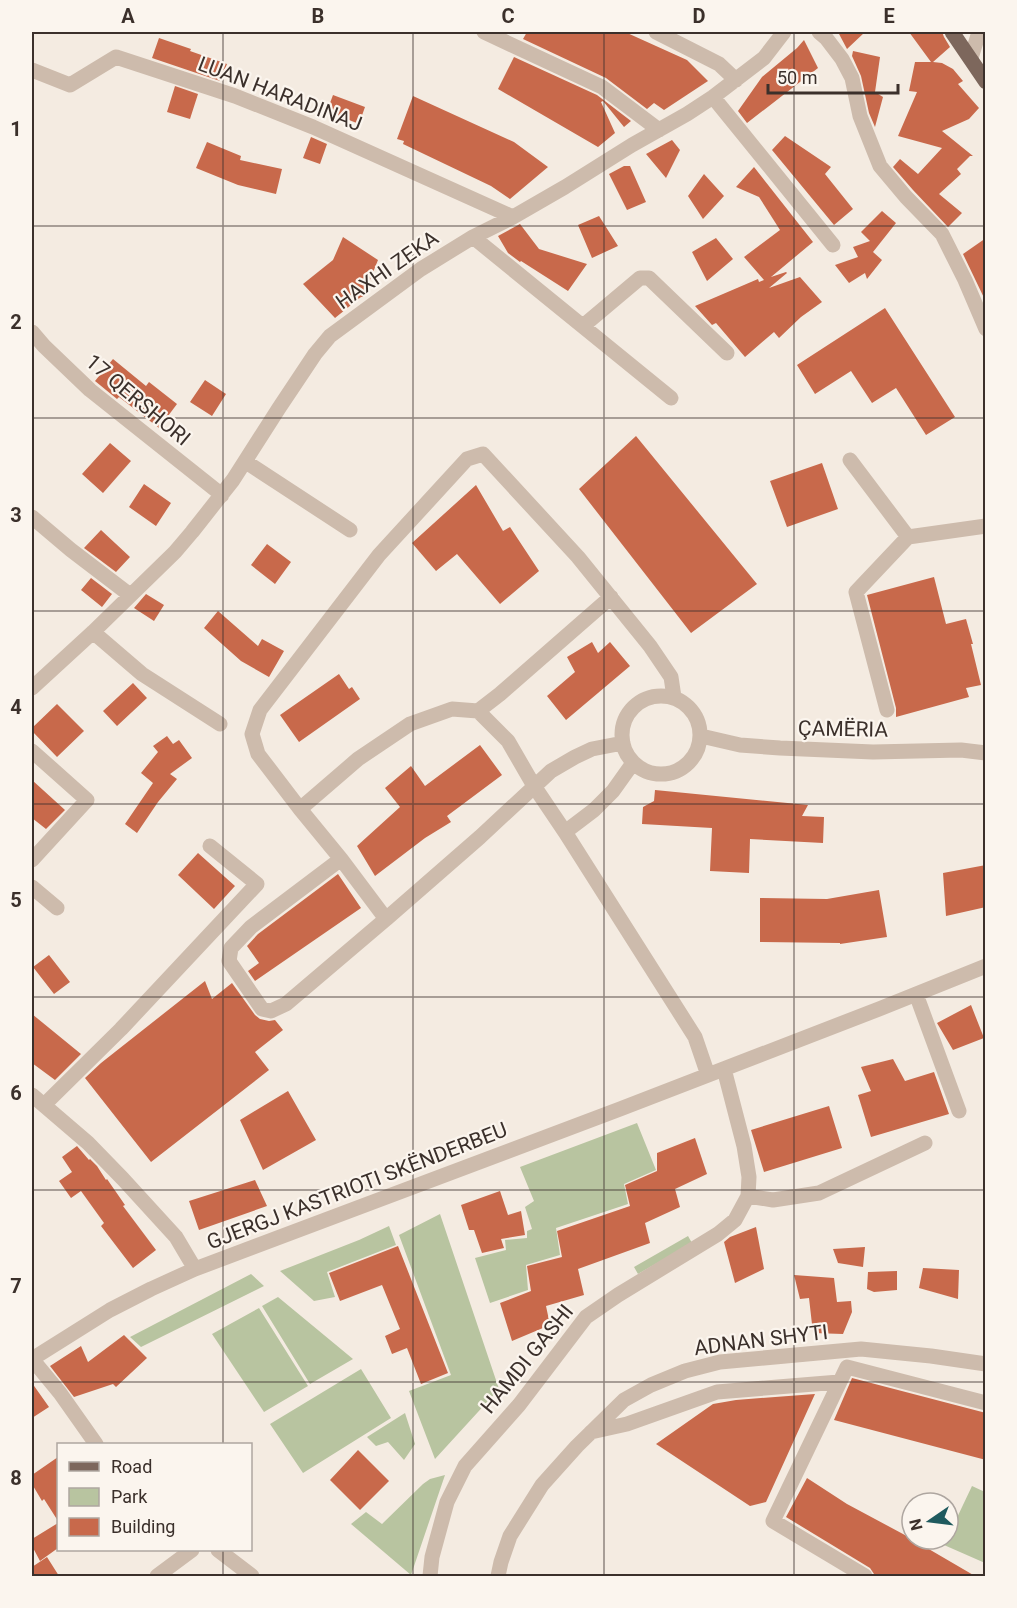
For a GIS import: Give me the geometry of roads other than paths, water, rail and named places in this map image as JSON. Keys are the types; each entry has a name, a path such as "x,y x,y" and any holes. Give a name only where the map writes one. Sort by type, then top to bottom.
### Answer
{"main road":[{"path":"952,32 986,82"}],"street":[{"path":"484,32 602,87 659,130"},
{"path":"656,32 719,64 736,80"},
{"name":"HAXHI ZEKA","path":"32,688 175,552 246,462 315,354 330,336 418,271 713,97 764,58 784,32"},
{"path":"819,32 842,59 852,78 860,116 880,166 942,234 986,329"},
{"path":"971,58 980,32"},
{"name":"LUAN HARADINAJ","path":"32,70 70,85 116,57 235,96 313,127 513,217"},
{"path":"713,97 833,245"},
{"path":"473,237 671,398"},
{"path":"583,326 640,278 649,278 727,353"},
{"name":"17 QERSHORI","path":"32,332 90,390 222,495"},
{"path":"386,919 258,754 252,734 260,710 379,555 466,459 483,454 578,557 650,646 670,677 674,698"},
{"path":"850,460 908,537 986,526"},
{"path":"246,462 350,530"},
{"path":"32,517 130,595"},
{"name":"ÇAMËRIA","path":"887,710 856,592 908,537"},
{"path":"478,711 611,597"},
{"path":"93,632 142,674 220,724"},
{"path":"659,695 681,700 693,710 701,736 700,745 691,761 676,772 658,774 641,769 628,757 623,743 622,728 628,714 638,703 659,695"},
{"path":"300,809 358,759 410,724 452,709 478,711 508,741 534,786 695,1036 708,1075"},
{"name":"ÇAMËRIA","path":"701,736 740,745 780,748 873,752 961,750 986,753"},
{"path":"341,859 252,927 231,948 229,961 262,1009 271,1011 286,1004 480,837 551,771 592,749 623,743"},
{"path":"32,751 87,800 32,860"},
{"path":"565,832 594,810 613,791 633,763"},
{"path":"195,1269 176,1237 123,1179 88,1143 38,1100 121,1029 257,884 210,846"},
{"path":"32,887 57,908"},
{"name":"GJERGJ KASTRIOTI SKËNDERBEU","path":"32,1359 110,1310 195,1269 724,1069 986,966"},
{"path":"916,994 959,1111"},
{"path":"724,1069 744,1146 749,1177 748,1196 773,1200 819,1193 925,1143"},
{"name":"HAMDI GASHI","path":"430,1576 432,1557 447,1502 465,1466 519,1405 586,1317 718,1234 735,1220 748,1196"},
{"name":"ADNAN SHYTI","path":"498,1576 510,1536 542,1485 624,1400 651,1384 685,1371 720,1362 861,1349 986,1364"},
{"path":"32,1359 60,1393 95,1443"},
{"path":"865,1576 772,1521 847,1367 986,1403"},
{"path":"591,1432 627,1424 717,1392 839,1382"},
{"path":"157,1576 191,1551"},
{"path":"219,1551 252,1576"}]}
